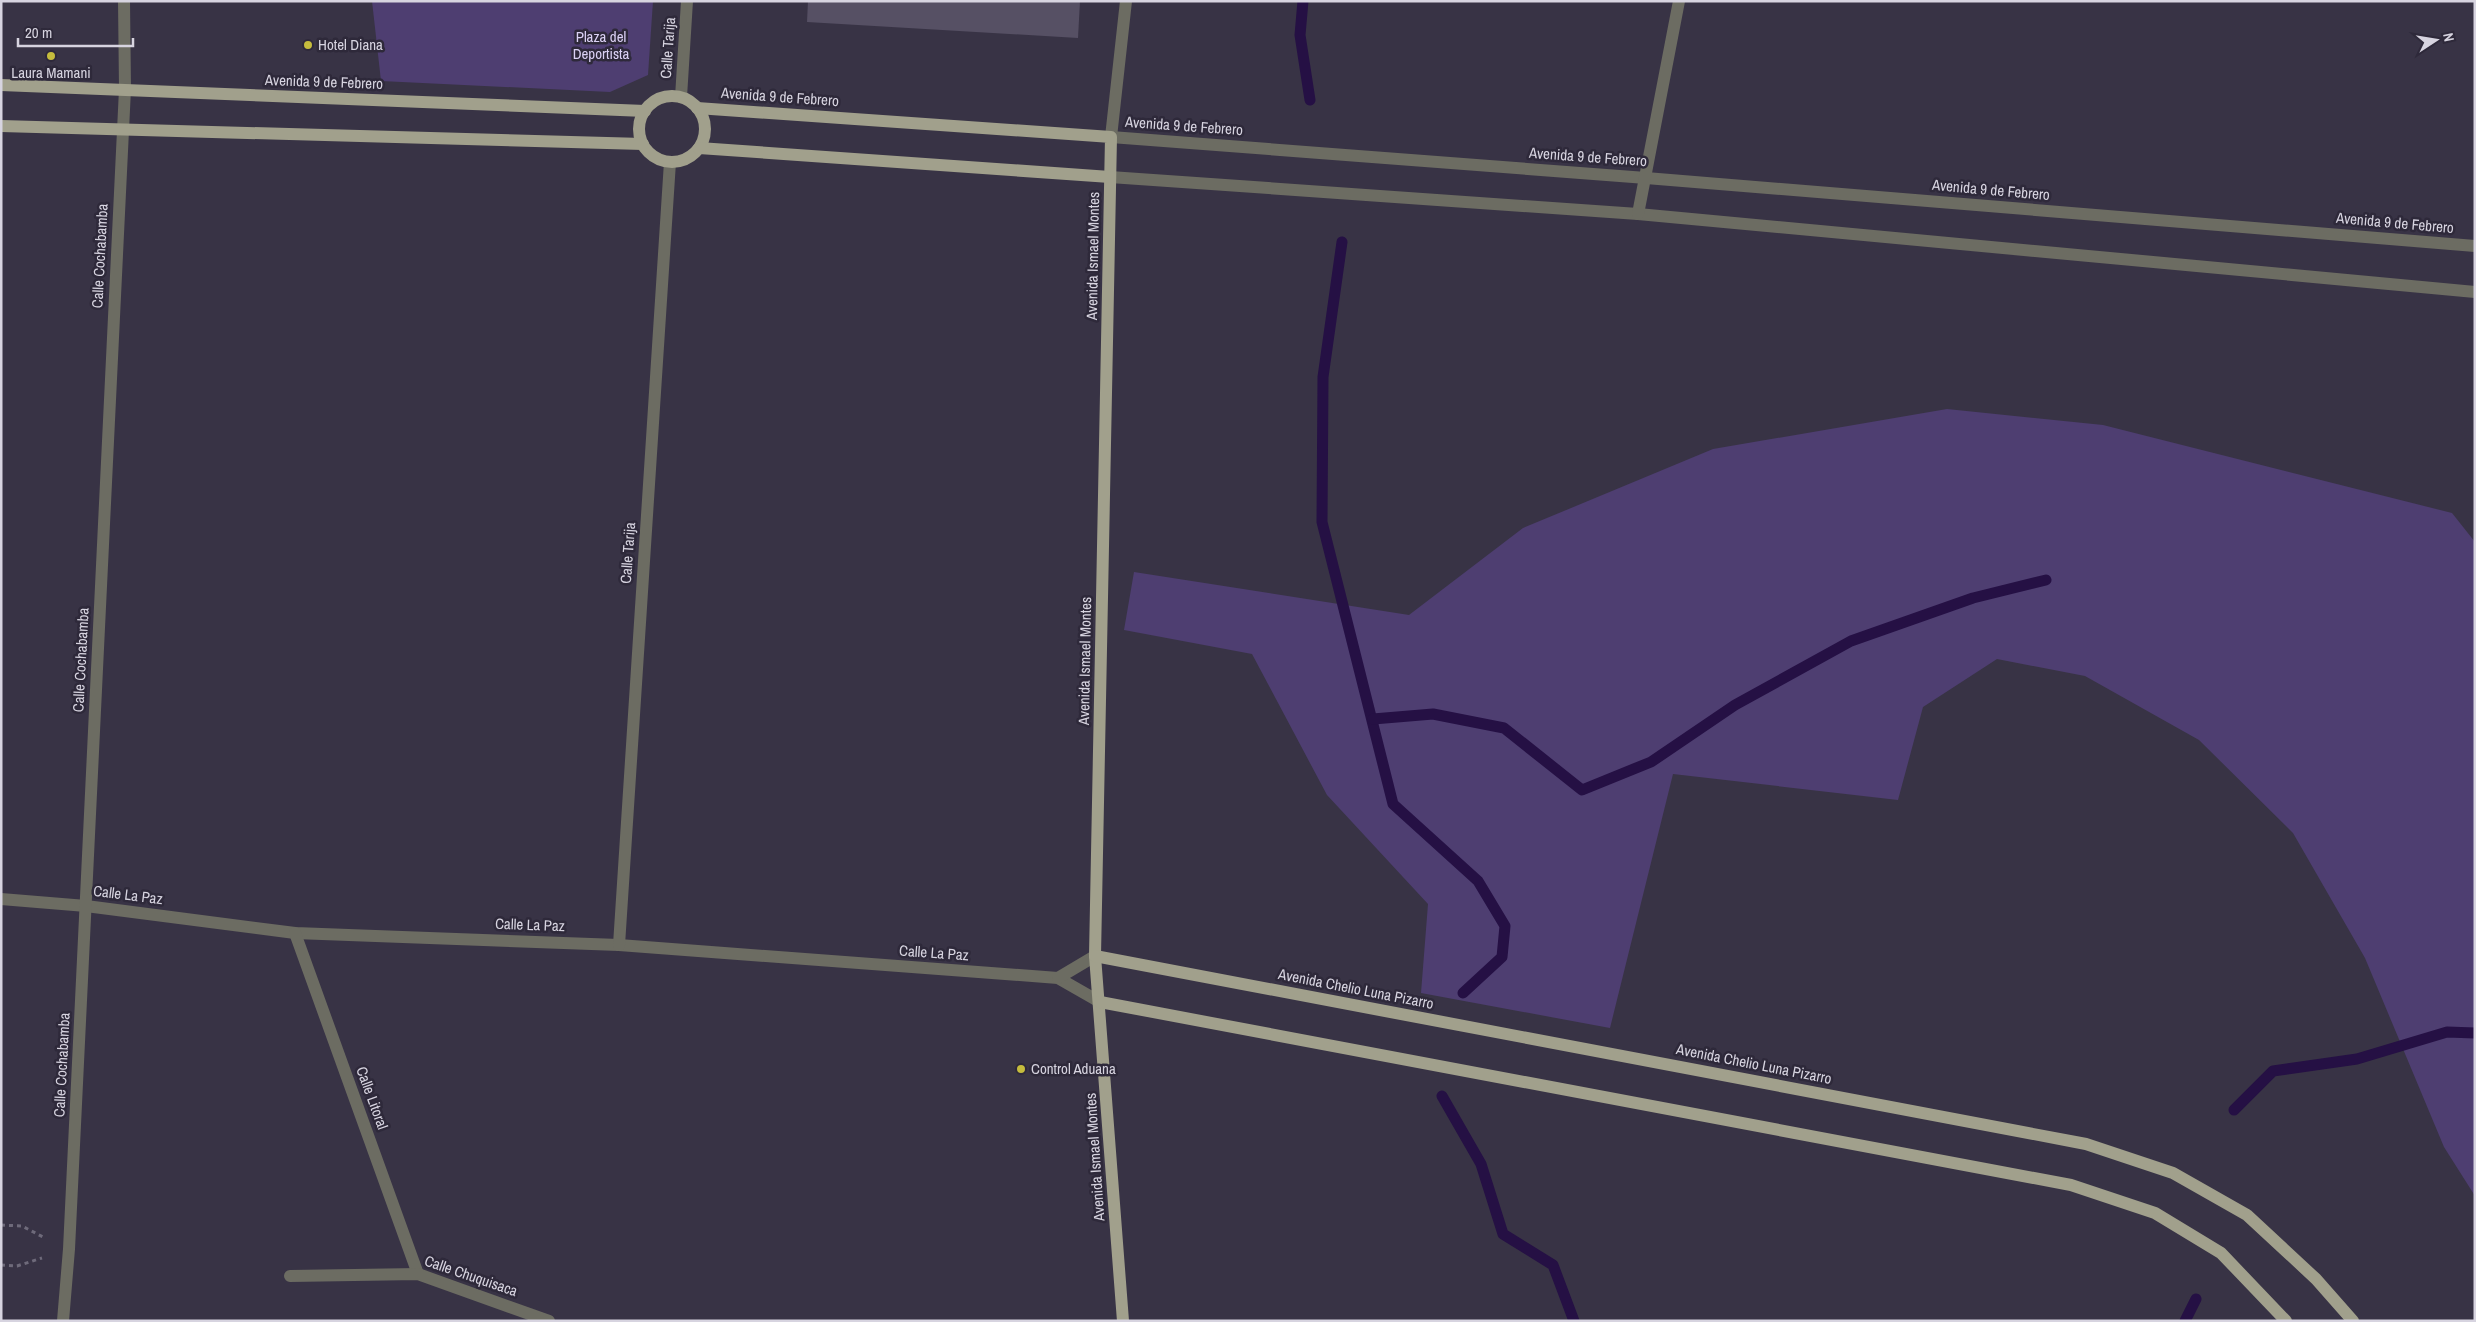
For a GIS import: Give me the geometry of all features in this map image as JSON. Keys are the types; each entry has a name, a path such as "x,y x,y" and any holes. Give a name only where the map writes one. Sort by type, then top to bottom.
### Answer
{"main road":[{"name":"Avenida 9 de Febrero","path":"1,85 645,111"},
{"path":"681,97 690,101 697,108 703,116 705,126 704,138 699,148 691,156 681,161 670,162 659,160 650,153 643,144 640,122 645,111 652,103 662,98 681,97"},
{"name":"Avenida 9 de Febrero","path":"697,108 1111,137"},
{"path":"1,126 643,144"},
{"name":"Avenida Ismael Montes","path":"1111,137 1095,956 1123,1321"},
{"path":"699,148 1110,177"},
{"name":"Avenida Chelio Luna Pizarro","path":"1095,956 2086,1144 2173,1173 2247,1215 2316,1279 2354,1321"},
{"path":"1100,1002 2071,1185 2155,1213 2221,1253 2286,1321"}],"street":[{"name":"Calle Cochabamba","path":"63,1321 69,1249 125,89 124,1"},
{"name":"Calle Tarija","path":"681,97 687,1"},
{"name":"Avenida Ismael Montes","path":"1111,137 1126,1"},
{"path":"1638,214 1678,1"},
{"name":"Avenida 9 de Febrero","path":"1111,137 1646,178 2475,246"},
{"name":"Calle Tarija","path":"619,945 670,162"},
{"path":"1110,177 1638,214 2474,291"},
{"name":"Calle La Paz","path":"1,899 86,906 295,933 619,945 1058,978 1100,1002"},
{"name":"Calle Litoral","path":"295,933 418,1274"},
{"path":"1058,978 1095,956"},
{"name":"Calle Chuquisaca","path":"290,1276 418,1274 549,1321"}],"path":[{"path":"1,1225 22,1226 69,1249"},
{"path":"1,1265 17,1266 69,1249"}],"green space":[{"name":"Plaza del Deportista","path":"372,1 653,1 648,75 610,92 381,81"},
{"path":"1947,409 2103,425 2452,513 2475,542 2475,1196 2444,1147 2365,958 2293,833 2199,740 2085,676 1997,659 1923,707 1898,800 1673,774 1610,1028 1421,993 1428,904 1327,795 1252,654 1124,630 1134,572 1409,615 1523,528 1713,449"}],"building":[{"path":"808,1 1080,1 1078,38 807,22"}],"waterway":[{"path":"1303,1 1300,35 1310,100"},
{"path":"1342,242 1323,377 1322,522 1393,804 1478,881 1505,926 1502,957 1463,993"},
{"path":"1373,719 1433,714 1504,728 1582,790 1651,762 1735,705 1851,641 1973,598 2046,580"},
{"path":"2234,1110 2273,1071 2357,1059 2447,1032 2475,1033"},
{"path":"1442,1096 1481,1164 1503,1234 1553,1265 1574,1321"},
{"path":"2185,1321 2196,1299"}],"place":[{"name":"Hotel Diana","path":"308,45"},
{"name":"Laura Mamani","path":"51,56"},
{"name":"Control Aduana","path":"1021,1069"}]}
